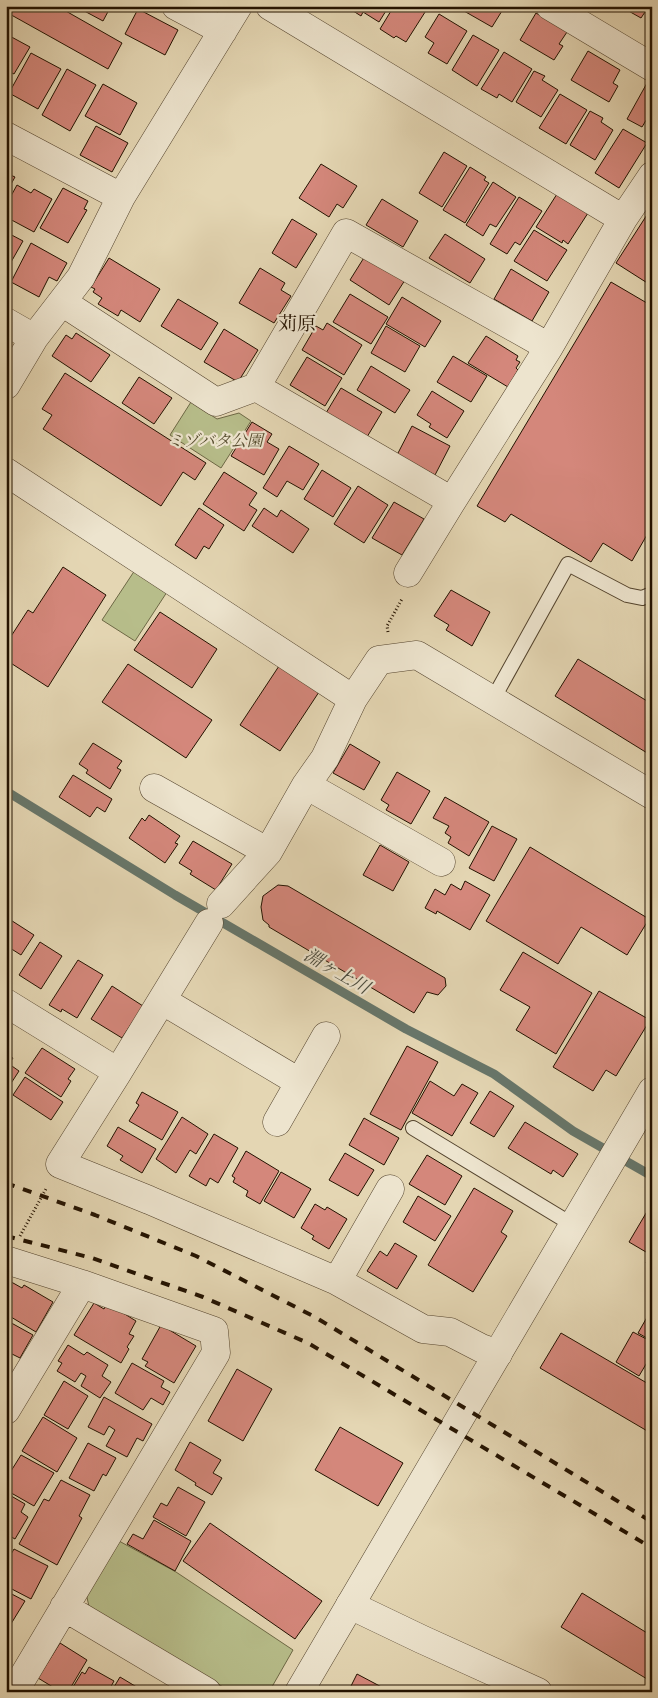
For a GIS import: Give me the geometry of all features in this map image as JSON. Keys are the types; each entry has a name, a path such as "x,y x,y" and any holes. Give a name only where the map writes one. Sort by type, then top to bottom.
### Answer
{"street":[{"path":"176,6 223,31"},
{"path":"6,385 34,338 81,277 121,198 238,6"},
{"path":"270,6 623,219"},
{"path":"550,6 652,67"},
{"path":"6,136 121,198"},
{"path":"408,574 548,347 623,219 652,176"},
{"path":"62,302 216,402 256,387 346,233 548,347"},
{"path":"6,322 34,338"},
{"path":"256,387 452,501"},
{"path":"6,472 353,699"},
{"path":"498,1354 481,1348 450,1332 423,1329 337,1281 60,1164 163,1001 215,914 268,852 306,785 325,758 353,699 379,660 417,655 652,795"},
{"path":"306,785 440,862"},
{"path":"154,788 268,852"},
{"path":"163,1001 299,1082"},
{"path":"6,1003 118,1072"},
{"path":"276,1122 326,1036"},
{"path":"299,1692 652,1090"},
{"path":"337,1281 390,1189"},
{"path":"7,1260 82,1284 214,1331 216,1353 14,1692"},
{"path":"6,1410 82,1284"},
{"path":"350,1606 538,1692"},
{"path":"64,1607 207,1692"}],"lane":[{"path":"492,700 568,564 627,595 642,598 652,594"},
{"path":"413,1128 573,1225"}],"path":[{"path":"391,658 387,626 410,587 408,574"},
{"path":"7,1260 60,1164"}],"green space":[{"name":"ミゾバタ公園","path":"191,402 217,419 239,413 251,421 221,468 170,435"},
{"path":"135,570 167,592 135,641 102,620"},
{"path":"119,1541 176,1572 293,1650 269,1692 232,1692 90,1611 86,1593"}],"building":[{"path":"6,6 57,6 122,43 108,69 6,12"},
{"path":"75,6 111,6 103,21"},
{"path":"389,6 379,22 363,12 361,16 347,7"},
{"path":"394,6 423,6 427,9 406,42 396,36 394,38 380,29"},
{"path":"467,6 505,6 492,27 464,11"},
{"path":"626,6 652,6 652,16 645,12 641,18 625,9"},
{"path":"138,9 178,30 165,55 125,34"},
{"path":"536,13 567,32 559,44 563,46 554,60 520,40"},
{"path":"439,14 467,31 447,64 428,53 434,43 425,37"},
{"path":"6,34 30,47 14,74 6,70"},
{"path":"473,35 499,50 477,86 452,70"},
{"path":"588,51 620,70 613,83 618,86 609,102 571,80"},
{"path":"504,52 532,69 512,102 499,94 497,98 481,89"},
{"path":"31,53 61,69 38,109 9,93"},
{"path":"67,69 96,85 70,131 42,115"},
{"path":"534,71 545,76 542,80 558,90 541,117 516,102"},
{"path":"647,83 652,86 652,120 648,117 642,127 627,119"},
{"path":"103,84 137,103 120,135 85,116"},
{"path":"560,94 587,110 566,144 539,128"},
{"path":"590,111 603,118 601,122 613,130 595,160 570,145"},
{"path":"96,126 128,143 112,172 80,155"},
{"path":"623,129 647,143 619,188 595,173"},
{"path":"444,152 467,166 442,207 419,193"},
{"path":"321,164 357,186 343,208 337,204 329,217 299,198"},
{"path":"470,167 486,177 484,180 489,183 465,223 443,210"},
{"path":"6,173 15,177 6,193"},
{"path":"493,182 516,197 496,227 490,224 483,236 466,225"},
{"path":"17,185 31,193 34,189 52,199 34,232 6,217 6,205"},
{"path":"63,188 88,201 84,209 87,210 68,243 40,228"},
{"path":"557,194 588,213 568,244 563,240 562,243 536,227"},
{"path":"519,197 542,211 520,245 515,242 507,254 490,244"},
{"path":"382,199 418,221 403,247 366,225"},
{"path":"652,207 652,286 616,263"},
{"path":"292,219 317,234 296,268 272,253"},
{"path":"534,230 567,250 547,281 514,261"},
{"path":"6,232 23,241 6,271"},
{"path":"445,234 485,259 470,283 429,258"},
{"path":"31,243 67,263 57,281 49,277 39,297 11,282"},
{"path":"365,256 405,280 389,305 350,280"},
{"path":"109,258 160,289 140,322 121,310 118,316 98,304 102,298 93,292 95,289 91,287"},
{"path":"260,268 285,283 281,290 291,296 274,323 239,303"},
{"path":"511,269 549,292 532,321 494,299"},
{"path":"611,282 652,306 652,526 632,561 603,543 591,562 511,514 505,522 477,506"},
{"path":"350,294 388,317 371,344 333,322"},
{"path":"402,297 441,321 425,347 386,324"},
{"path":"178,299 218,323 201,350 161,326"},
{"path":"327,323 362,345 344,375 302,350 316,326 323,330"},
{"path":"386,326 420,346 405,372 371,353"},
{"path":"224,329 258,350 238,382 204,362"},
{"path":"76,333 110,355 91,382 52,356 66,335 72,339"},
{"path":"486,336 518,356 516,360 520,362 516,368 518,370 508,387 468,363"},
{"path":"453,356 487,376 471,402 437,382"},
{"path":"307,357 342,378 325,406 290,385"},
{"path":"371,366 410,390 395,413 357,390"},
{"path":"65,373 206,463 195,480 183,472 161,506 43,429 52,415 42,409"},
{"path":"139,377 172,398 154,424 122,403"},
{"path":"341,388 382,412 367,437 326,413"},
{"path":"432,391 464,411 447,438 429,427 431,424 417,415"},
{"path":"252,422 272,434 267,442 279,449 264,475 231,456"},
{"path":"412,426 450,446 435,475 397,455"},
{"path":"289,446 319,464 303,490 287,481 277,497 263,488"},
{"path":"322,470 351,488 333,517 304,499"},
{"path":"224,472 257,493 249,505 257,510 244,531 203,504"},
{"path":"358,486 388,505 364,543 334,524"},
{"path":"394,502 424,519 402,555 372,538"},
{"path":"199,508 224,525 209,549 204,546 196,559 175,545"},
{"path":"264,508 277,517 281,510 309,529 293,553 252,526"},
{"path":"63,567 106,595 48,687 6,660 6,644 28,610 33,613"},
{"path":"451,590 490,612 472,646 446,630 449,625 434,616"},
{"path":"160,612 217,649 192,688 134,650"},
{"path":"578,659 652,704 652,756 555,696"},
{"path":"128,664 212,720 186,758 102,702"},
{"path":"279,666 319,692 280,751 240,725"},
{"path":"93,743 122,761 117,768 121,770 110,789 86,773 88,770 79,764"},
{"path":"350,744 380,762 364,790 333,773"},
{"path":"397,772 430,791 411,824 386,810 389,805 381,800"},
{"path":"73,775 112,799 105,812 97,807 90,817 59,797"},
{"path":"445,797 489,822 469,856 448,843 451,837 445,833 449,826 433,818"},
{"path":"149,815 180,836 175,843 178,844 165,863 129,838 142,818 145,821"},
{"path":"492,826 517,839 494,881 469,868"},
{"path":"193,841 232,864 216,890 190,874 192,871 179,863"},
{"path":"380,845 409,862 393,891 363,875"},
{"path":"530,847 649,919 627,955 581,927 558,964 486,921"},
{"path":"465,881 490,895 470,930 437,911 436,914 425,908 435,889 445,895 451,884 461,890"},
{"path":"278,885 288,886 445,978 446,986 438,995 427,992 414,1013 269,927 263,920 261,907 263,896"},
{"path":"6,917 34,935 21,955 10,948 6,952"},
{"path":"40,942 62,956 41,989 19,975"},
{"path":"523,952 592,993 556,1054 516,1030 530,1007 500,990"},
{"path":"78,960 103,975 77,1018 62,1009 61,1012 49,1005"},
{"path":"112,986 143,1006 122,1038 91,1019"},
{"path":"599,991 650,1020 616,1076 606,1070 593,1091 553,1067"},
{"path":"407,1046 438,1062 401,1130 370,1114"},
{"path":"42,1048 75,1069 68,1079 71,1081 61,1097 25,1073"},
{"path":"6,1054 13,1058 9,1064 19,1071 6,1091"},
{"path":"25,1077 63,1102 51,1120 13,1095"},
{"path":"430,1081 454,1096 462,1084 478,1093 452,1136 412,1113"},
{"path":"490,1091 514,1106 494,1137 470,1123"},
{"path":"142,1092 178,1112 162,1140 129,1121 139,1105 136,1103"},
{"path":"182,1117 208,1134 196,1154 190,1150 176,1173 156,1159"},
{"path":"364,1118 399,1138 384,1165 349,1145"},
{"path":"525,1122 578,1154 563,1177 553,1170 551,1174 508,1148"},
{"path":"118,1127 156,1149 142,1173 120,1160 123,1156 107,1146"},
{"path":"214,1134 238,1148 218,1183 210,1178 206,1186 189,1176"},
{"path":"246,1151 279,1171 260,1204 246,1196 248,1191 233,1182 235,1178 232,1176"},
{"path":"345,1153 374,1170 358,1196 329,1180"},
{"path":"427,1155 462,1176 445,1205 409,1184"},
{"path":"281,1172 311,1189 294,1218 264,1201"},
{"path":"474,1188 513,1211 501,1232 507,1236 473,1292 428,1265"},
{"path":"418,1196 451,1216 435,1241 403,1222"},
{"path":"652,1203 652,1267 646,1263 651,1255 629,1242"},
{"path":"315,1204 325,1210 327,1207 347,1219 329,1249 312,1239 314,1236 301,1228"},
{"path":"395,1243 417,1256 397,1289 367,1271 380,1251 387,1256"},
{"path":"6,1279 22,1288 24,1285 53,1302 36,1332 6,1314"},
{"path":"94,1303 104,1309 107,1303 136,1321 129,1334 134,1336 127,1347 129,1349 121,1363 74,1335"},
{"path":"650,1312 652,1313 652,1341 638,1333"},
{"path":"6,1320 33,1335 20,1358 6,1351"},
{"path":"161,1325 196,1346 174,1383 145,1366 148,1362 142,1359"},
{"path":"633,1332 652,1342 652,1354 639,1376 616,1362"},
{"path":"561,1333 652,1386 652,1427 649,1432 540,1368"},
{"path":"68,1345 84,1355 87,1352 108,1365 102,1376 111,1382 100,1398 81,1386 86,1376 81,1373 75,1382 57,1371 62,1363 58,1361"},
{"path":"132,1363 164,1381 161,1387 170,1392 163,1405 151,1398 143,1410 115,1393"},
{"path":"237,1369 272,1389 243,1441 208,1421"},
{"path":"64,1381 88,1396 68,1429 44,1415"},
{"path":"104,1397 152,1424 143,1441 137,1438 127,1457 106,1446 115,1430 109,1426 104,1435 88,1427"},
{"path":"43,1417 77,1438 57,1472 22,1451"},
{"path":"340,1427 403,1463 378,1506 315,1470"},
{"path":"190,1442 221,1460 213,1473 222,1478 212,1495 175,1470"},
{"path":"88,1443 116,1458 106,1476 103,1474 94,1491 69,1478"},
{"path":"21,1455 54,1473 34,1506 6,1490 6,1479"},
{"path":"61,1480 90,1495 79,1516 82,1518 57,1565 19,1544 44,1499 49,1501"},
{"path":"178,1487 205,1502 186,1536 153,1517 161,1503 167,1506"},
{"path":"6,1493 25,1504 21,1512 28,1517 15,1539 6,1534"},
{"path":"154,1520 191,1541 175,1571 127,1544 133,1534 143,1539"},
{"path":"210,1523 322,1601 295,1639 183,1561"},
{"path":"14,1549 48,1566 31,1599 6,1586 6,1563"},
{"path":"6,1591 25,1601 6,1632"},
{"path":"582,1593 652,1636 652,1682 561,1627"},
{"path":"60,1643 87,1660 68,1692 61,1692 38,1678"},
{"path":"89,1667 114,1681 108,1692 70,1692 82,1672 85,1674"},
{"path":"357,1674 391,1692 348,1692"},
{"path":"120,1677 145,1692 111,1692"}],"waterway":[{"name":"淵ヶ上川","path":"6,791 175,895 406,1029 494,1074 573,1131 652,1176"}],"railway":[{"path":"6,1183 95,1215 196,1256 315,1317 652,1522"},
{"path":"6,1236 92,1258 203,1297 308,1343 652,1548"}],"district":[{"name":"苅原","path":"297,323"}]}
